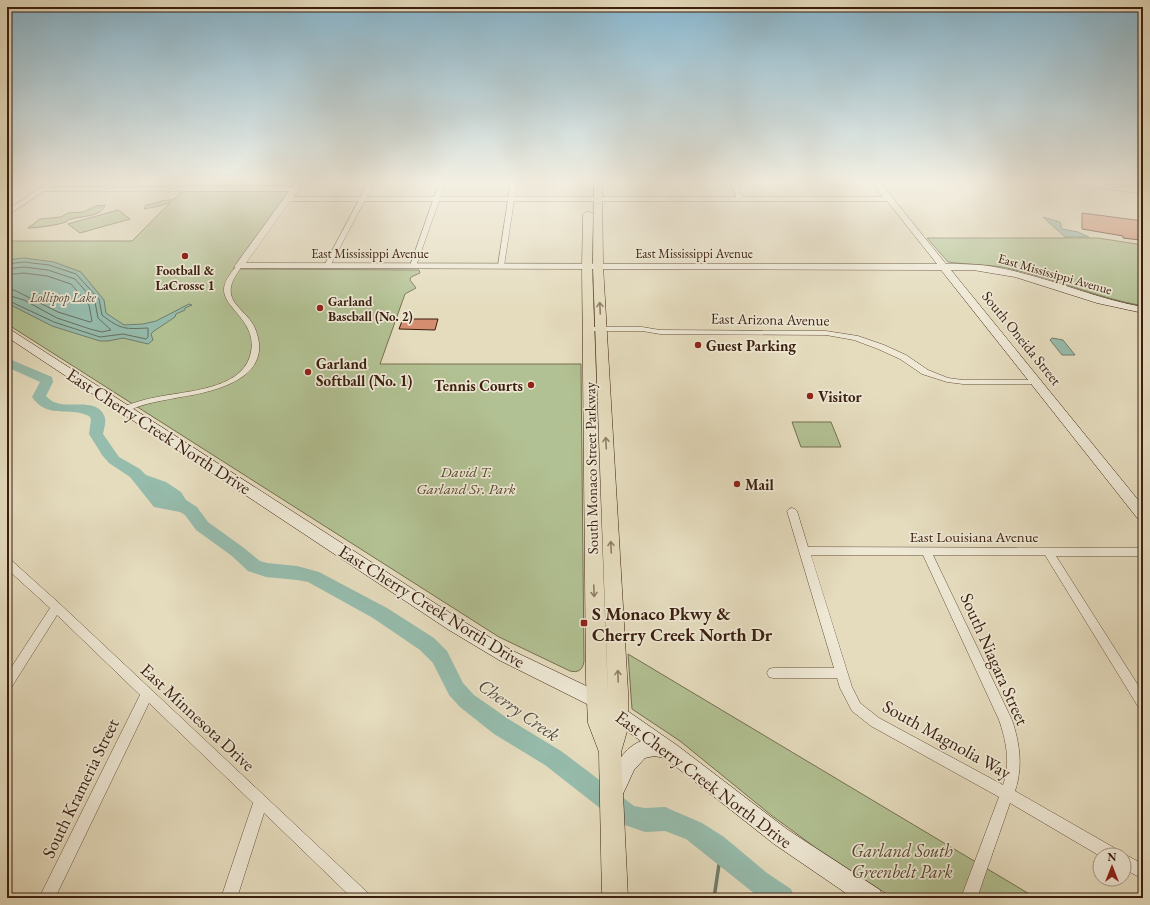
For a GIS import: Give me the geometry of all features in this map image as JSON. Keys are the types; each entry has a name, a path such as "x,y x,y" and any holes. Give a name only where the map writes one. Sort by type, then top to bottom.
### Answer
{"main road":[{"name":"South Monaco Street Parkway","path":"592,223 595,332 618,715 616,733 619,757 611,796 615,898"},
{"name":"South Monaco Street Parkway","path":"595,332 597,700 599,723 619,757"}],"street":[{"path":"125,409 156,399 222,386 234,380 246,370 251,363 254,353 252,333 247,320 229,298 227,291 228,283 270,223"},
{"path":"327,266 349,223"},
{"path":"413,266 429,223"},
{"path":"501,266 507,223"},
{"name":"South Oneida Street","path":"909,223 1143,516"},
{"name":"East Mississippi Avenue","path":"239,266 975,267 1005,271 1102,301 1143,310"},
{"name":"East Cherry Creek North Drive","path":"7,332 486,644 517,661 597,700 671,752 781,836 872,898"},
{"name":"East Arizona Avenue","path":"595,332 646,334 660,332 806,332 834,334 859,339 886,349 925,372 944,379 961,382 1037,382"},
{"name":"South Magnolia Way","path":"792,511 841,673 856,707 868,717 1099,847"},
{"name":"East Louisiana Avenue","path":"804,551 1143,552"},
{"name":"South Niagara Street","path":"926,551 1009,728 1013,747 1014,761 1012,780 969,898"},
{"path":"1048,552 1143,704"},
{"name":"East Minnesota Drive","path":"7,563 56,607 362,898"},
{"path":"7,684 56,607"},
{"path":"773,673 841,673"},
{"name":"South Krameria Street","path":"47,898 147,694"},
{"path":"619,757 635,753 643,749 660,748 671,752"},
{"path":"229,898 261,801"},
{"path":"1132,866 1143,872"}],"green space":[{"path":"34,223 61,223 42,227 28,228"},
{"path":"71,223 115,223 80,233 68,224"},
{"name":"David T. Garland Sr. Park","path":"150,223 266,223 233,269 419,270 420,273 411,277 410,280 416,288 405,294 380,364 581,364 583,667 575,672 570,671 499,637 7,324 7,241 132,241"},
{"path":"927,238 1098,238 1143,245 1143,306 1126,303 1011,269 995,266 948,262"},
{"path":"792,422 831,422 841,447 801,447"},
{"name":"Garland South Greenbelt Park","path":"628,654 1036,898 893,898 816,848 771,815 680,741 632,709"}],"water":[{"path":"1050,223 1060,223 1062,229 1078,232 1089,237 1065,237"},
{"name":"Lollipop Lake","path":"24,258 54,262 81,272 104,300 106,313 124,325 143,324 156,321 189,304 192,305 176,314 175,317 154,331 151,334 153,340 148,344 123,338 100,341 52,326 7,303 7,260"},
{"path":"1052,338 1063,340 1075,355 1062,355 1050,340"}],"building":[{"path":"1082,223 1143,223 1143,239 1123,238 1123,236 1082,229"},
{"path":"413,319 438,319 435,330 399,329 402,321 412,321"}],"waterway":[{"name":"Cherry Creek","path":"7,362 47,380 39,397 46,403 53,407 81,408 95,413 98,419 96,434 107,452 114,460 135,473 140,479"},
{"name":"Cherry Creek","path":"140,479 160,486 175,496 180,504 185,507"},
{"name":"Cherry Creek","path":"140,479 160,503 185,507"},
{"name":"Cherry Creek","path":"185,507 191,511 202,526 238,552 254,566 266,570 297,573 313,577 380,613 427,644 440,657 456,689 467,701 502,727 553,758 627,815 645,820 665,819 694,831 715,846 758,882 782,898"},
{"path":"714,898 721,851"}],"place":[{"name":"Football & LaCrosse 1","path":"185,256"},
{"name":"Garland Baseball (No. 2)","path":"320,308"},
{"name":"Guest Parking","path":"698,345"},
{"name":"Garland Softball (No. 1)","path":"308,372"},
{"name":"Tennis Courts","path":"531,385"},
{"name":"Visitor","path":"810,396"},
{"name":"Mail","path":"737,484"},
{"name":"S Monaco Pkwy & Cherry Creek North Dr","path":"584,623"}]}
